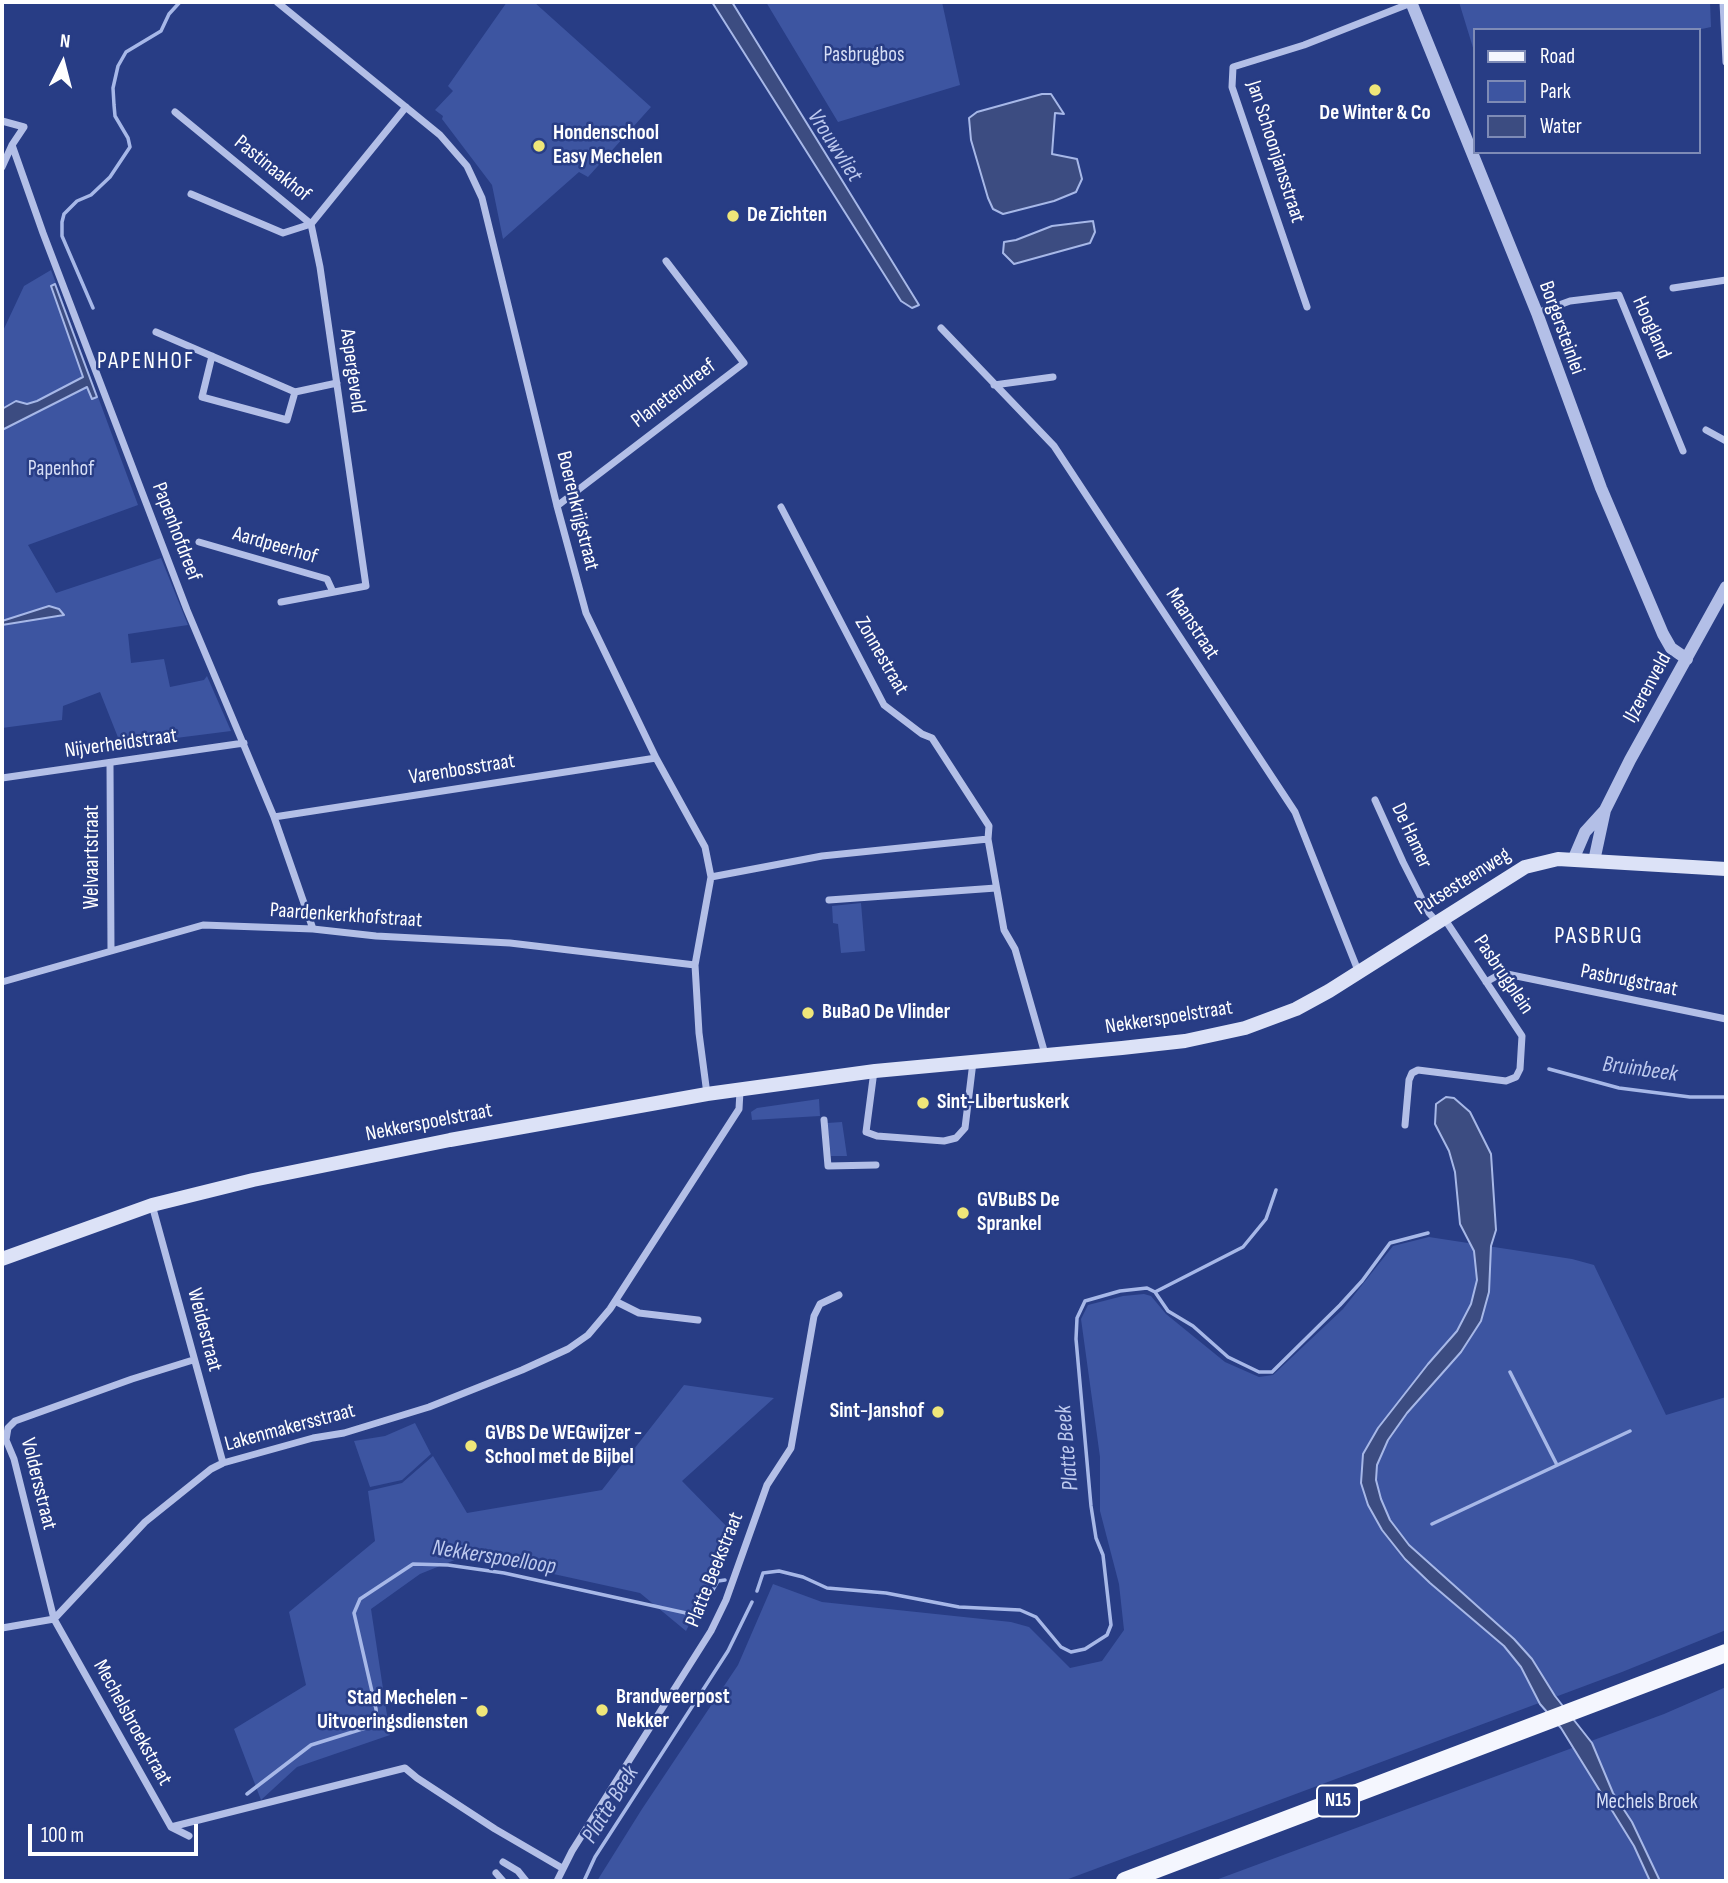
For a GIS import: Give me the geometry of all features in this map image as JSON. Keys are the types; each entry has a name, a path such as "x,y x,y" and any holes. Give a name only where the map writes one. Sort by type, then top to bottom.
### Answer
{"main road":[{"name":"Putsesteenweg","path":"1359,974 1516,871 1543,862 1573,860 1726,869"},
{"name":"Nekkerspoelstraat","path":"2,1259 152,1205 253,1180 466,1137 707,1094 875,1070 1185,1041 1245,1028 1296,1009 1359,974"},
{"name":"N15","path":"1125,1881 1726,1653"}],"street":[{"name":"Boerenkrijgstraat","path":"277,2 440,135 467,166 482,198 557,506 586,613 656,758 705,847 711,877 695,965 707,1094"},
{"name":"Jan Schoonjansstraat","path":"1307,307 1232,87 1233,66 1316,41 1411,2"},
{"name":"Borgersteinlei","path":"1411,2 1472,154"},
{"path":"1723,2 1726,62"},
{"path":"311,224 406,107"},
{"name":"Pastinaakhof","path":"175,112 311,224"},
{"path":"2,121 24,127 2,167"},
{"name":"Papenhofdreef","path":"12,145 187,610 274,817 313,929"},
{"name":"Borgersteinlei","path":"1472,154 1536,313 1601,488 1663,634 1671,648 1687,659"},
{"name":"Pastinaakhof","path":"191,194 283,233 311,224"},
{"name":"Aspergeveld","path":"281,602 366,586 320,267 311,224"},
{"name":"Planetendreef","path":"557,506 744,363 666,261"},
{"name":"Hoogland","path":"1673,288 1726,280"},
{"name":"Hoogland","path":"1536,313 1570,301 1619,295 1683,451"},
{"name":"Maanstraat","path":"941,328 1054,446 1295,812 1359,974"},
{"path":"156,332 295,392 337,383"},
{"path":"212,356 202,397 287,420 295,392"},
{"path":"994,385 1053,377"},
{"path":"1706,430 1726,441"},
{"name":"Zonnestraat","path":"781,508 884,705 922,734 932,738 989,825 988,839 1004,930 1014,949 1045,1054"},
{"name":"Aardpeerhof","path":"199,542 327,579 333,592"},
{"name":"IJzerenveld","path":"1594,861 1605,810 1726,587"},
{"name":"Nijverheidstraat","path":"2,778 244,743"},
{"name":"Varenbosstraat","path":"274,817 656,758"},
{"name":"Welvaartstraat","path":"110,764 111,951"},
{"name":"De Hamer","path":"1375,800 1429,913 1440,920"},
{"name":"IJzerenveld","path":"1573,860 1585,832 1605,810"},
{"path":"711,877 822,856 988,839"},
{"path":"829,900 996,888"},
{"name":"Pasbrugplein","path":"1405,1125 1409,1080 1412,1073 1418,1070 1506,1081 1516,1077 1520,1069 1522,1036 1440,920"},
{"name":"Paardenkerkhofstraat","path":"2,982 203,925 313,929 376,936 510,943 695,965"},
{"name":"Pasbrugstraat","path":"1486,982 1502,973 1726,1018"},
{"path":"875,1070 866,1132 877,1136 944,1141 956,1138 965,1128 973,1061"},
{"name":"Lakenmakersstraat","path":"54,1619 145,1522 211,1469 223,1463 313,1438 344,1433 429,1406 522,1370 568,1349 588,1335 601,1322 739,1109 740,1091"},
{"path":"824,1120 828,1166 876,1165"},
{"name":"Weidestraat","path":"152,1205 223,1463"},
{"name":"Platte Beekstraat","path":"557,1881 562,1868 712,1632 767,1485 791,1448 814,1316 820,1304 839,1294"},
{"path":"615,1301 639,1314 698,1320"},
{"name":"Voldersstraat","path":"54,1619 14,1459 6,1440 5,1425 193,1360"},
{"path":"2,1628 54,1619"},
{"name":"Mechelsbroekstraat","path":"54,1619 171,1827"},
{"path":"171,1827 405,1768 495,1829 562,1868"},
{"path":"171,1827 189,1836"},
{"path":"503,1862 518,1871 526,1881"},
{"path":"496,1873 503,1881"}],"green space":[{"name":"Hondenschool Easy Mechelen","path":"507,2 534,2 651,107 588,177 579,172 503,239 492,185 442,119 443,116 435,110 453,91 448,86"},
{"name":"Pasbrugbos","path":"766,2 942,2 960,85 838,122"},
{"path":"1459,2 1710,2 1711,27 1700,29 1472,28 1472,44"},
{"name":"Papenhof","path":"51,270 138,505 28,545 56,593 161,558 188,625 128,634 131,663 164,659 170,687 204,680 207,676 231,731 121,745 100,692 63,706 62,720 2,728 2,333 24,286"},
{"path":"861,903 865,951 841,953 838,924 833,923 832,906"},
{"path":"819,1099 820,1116 752,1120 751,1112 757,1108"},
{"path":"842,1122 847,1156 831,1156 827,1123"},
{"path":"1429,1237 1572,1259 1594,1265 1666,1415 1726,1397 1726,1630 1622,1672 1063,1881 597,1881 738,1665 773,1584 822,1602 1011,1622 1029,1627 1070,1668 1102,1661 1124,1630 1119,1584 1100,1511 1100,1457 1081,1319 1088,1305 1123,1296 1151,1296 1166,1314 1225,1362 1259,1377 1273,1375 1343,1309 1393,1246"},
{"path":"684,1385 774,1398 682,1481 734,1534 686,1631 640,1593 467,1555 420,1574 371,1609 390,1735 297,1767 261,1800 234,1729 306,1685 289,1612 375,1541 368,1491 402,1483 433,1456 467,1513 602,1490"},
{"path":"415,1423 431,1454 402,1480 370,1487 354,1441 385,1436"},
{"name":"Mechels Broek","path":"1726,1687 1726,1881 1213,1881 1664,1714"}],"water":[{"name":"Vrouwvliet","path":"712,2 732,2 919,305 912,308 901,301"},
{"path":"1042,94 1051,94 1064,114 1055,113 1052,154 1077,159 1082,179 1076,192 1054,201 1003,214 993,209 988,198 971,140 969,118 977,112"},
{"path":"1093,221 1095,232 1090,243 1014,264 1003,253 1004,242 1052,226"},
{"path":"55,284 97,397 92,399 87,387 2,430 2,409 16,401 27,404 37,401 83,377 51,286"},
{"path":"49,606 59,609 64,615 2,625 2,621"},
{"path":"1446,1097 1454,1098 1470,1112 1491,1154 1496,1230 1491,1246 1489,1292 1481,1321 1461,1352 1407,1413 1388,1440 1377,1465 1376,1480 1381,1499 1390,1520 1409,1545 1514,1639 1532,1659 1555,1696 1592,1743 1613,1793 1632,1822 1660,1881 1650,1881 1634,1846 1561,1728 1540,1704 1521,1667 1504,1646 1405,1559 1382,1530 1368,1505 1361,1483 1363,1454 1378,1428 1457,1331 1471,1304 1477,1280 1474,1251 1460,1224 1455,1172 1449,1151 1435,1124 1436,1104"}],"waterway":[{"path":"93,308 62,236 64,214 77,201 91,195 110,177 130,147 128,138 115,116 113,88 118,66 126,52 161,31 169,14 180,2"},
{"name":"Bruinbeek","path":"1549,1069 1619,1088 1690,1097 1726,1097"},
{"path":"1155,1292 1243,1247 1266,1219 1276,1190"},
{"name":"Platte Beek","path":"757,1591 763,1573 779,1571 803,1577 827,1588 886,1593 959,1607 1020,1610 1036,1617 1061,1647 1071,1652 1085,1649 1107,1635 1111,1625 1103,1555 1096,1538 1091,1506 1076,1339 1077,1318 1085,1301 1120,1291 1147,1288 1155,1292 1168,1311 1193,1326 1228,1357 1259,1372 1272,1372 1362,1281 1390,1243 1428,1233"},
{"path":"1510,1372 1557,1465"},
{"path":"1432,1524 1630,1431"},
{"name":"Nekkerspoelloop","path":"247,1794 311,1745 375,1725 376,1709 354,1613 360,1599 413,1564 448,1565 504,1573 686,1613 697,1611 705,1604 718,1581 725,1580"},
{"name":"Platte Beek","path":"584,1881 595,1857 728,1651 752,1602"}],"place":[{"name":"De Winter & Co","path":"1375,90"},
{"name":"Hondenschool Easy Mechelen","path":"539,146"},
{"name":"De Zichten","path":"733,216"},
{"name":"BuBaO De Vlinder","path":"808,1013"},
{"name":"Sint-Libertuskerk","path":"923,1103"},
{"name":"GVBuBS De Sprankel","path":"963,1213"},
{"name":"Sint-Janshof","path":"938,1412"},
{"name":"GVBS De WEGwijzer - School met de Bijbel","path":"471,1446"},
{"name":"Brandweerpost Nekker","path":"602,1710"},
{"name":"Stad Mechelen - Uitvoeringsdiensten","path":"482,1711"}],"district":[{"name":"PAPENHOF","path":"146,362"},
{"name":"PASBRUG","path":"1599,937"}]}
